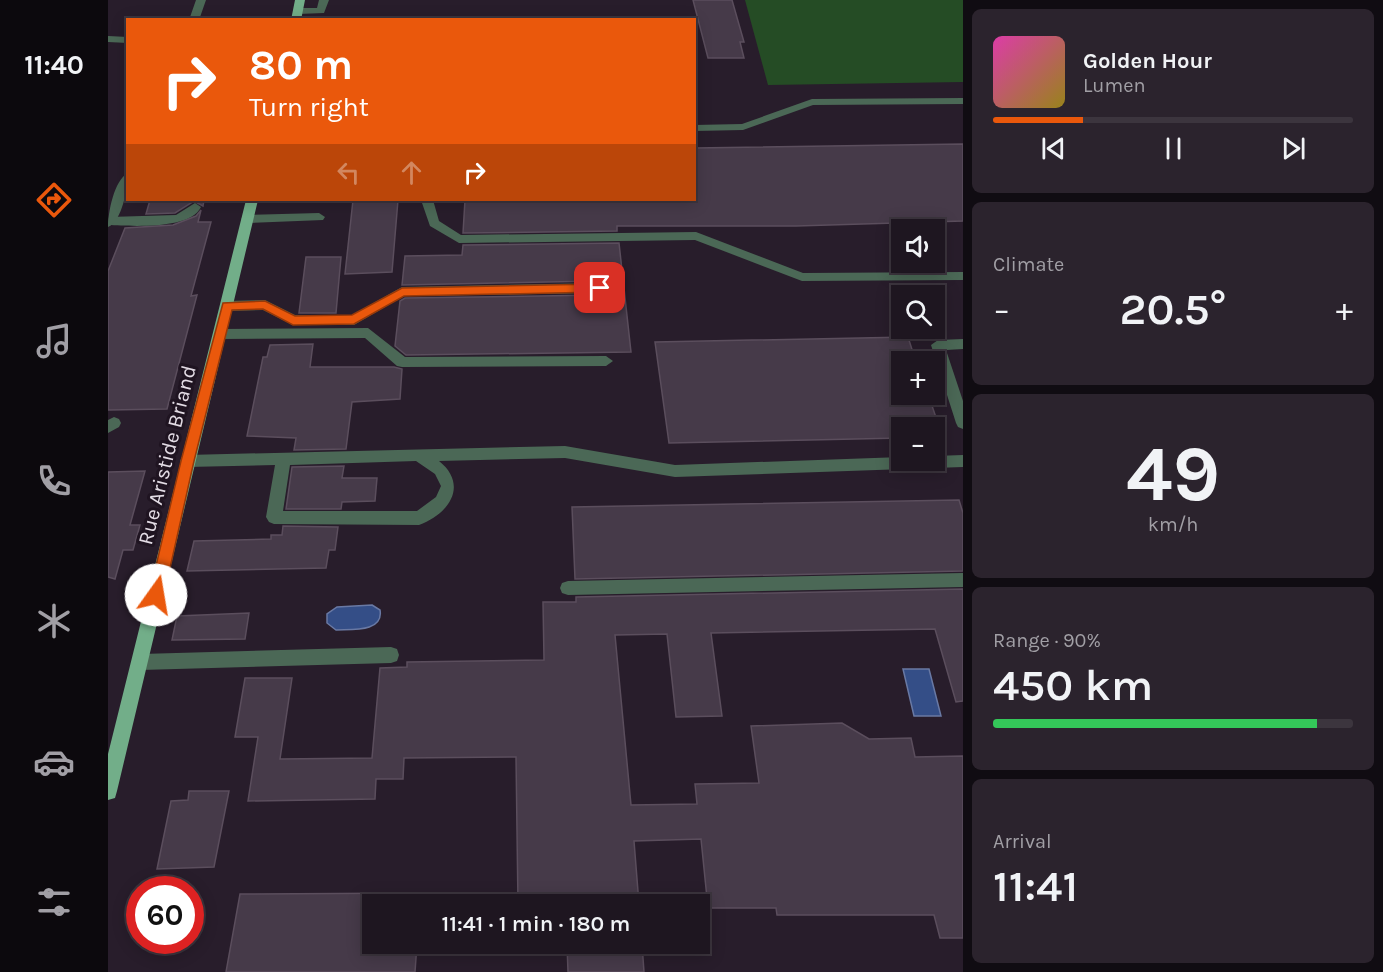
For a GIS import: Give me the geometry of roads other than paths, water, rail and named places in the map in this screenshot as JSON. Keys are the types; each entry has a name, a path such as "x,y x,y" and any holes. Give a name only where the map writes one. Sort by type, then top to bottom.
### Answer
{"main road":[{"path":"297,15 300,0"},
{"name":"Rue Aristide Briand","path":"108,791 252,201"}],"street":[{"path":"195,18 201,0"},
{"path":"297,15 321,10 324,0"},
{"path":"108,39 126,40"},
{"path":"696,128 743,127 812,102 963,101"},
{"path":"126,182 109,222 178,219 193,211 195,207"},
{"path":"427,201 434,223 459,239 696,236 802,277 963,276"},
{"path":"247,219 318,218"},
{"path":"227,306 265,305 293,320 354,320 402,292 600,288"},
{"path":"220,334 368,333 402,362 606,361"},
{"path":"963,344 938,345 963,423"},
{"path":"187,461 565,452 675,471 963,461"},
{"path":"284,458 274,517 419,518 437,508 446,497 449,484 443,471 417,455"},
{"path":"568,588 963,580"},
{"path":"141,662 391,655"}],"water":[{"path":"372,605 380,610 380,617 372,626 336,630 327,623 327,614 337,607"},
{"path":"903,669 929,669 941,716 914,716"}]}
